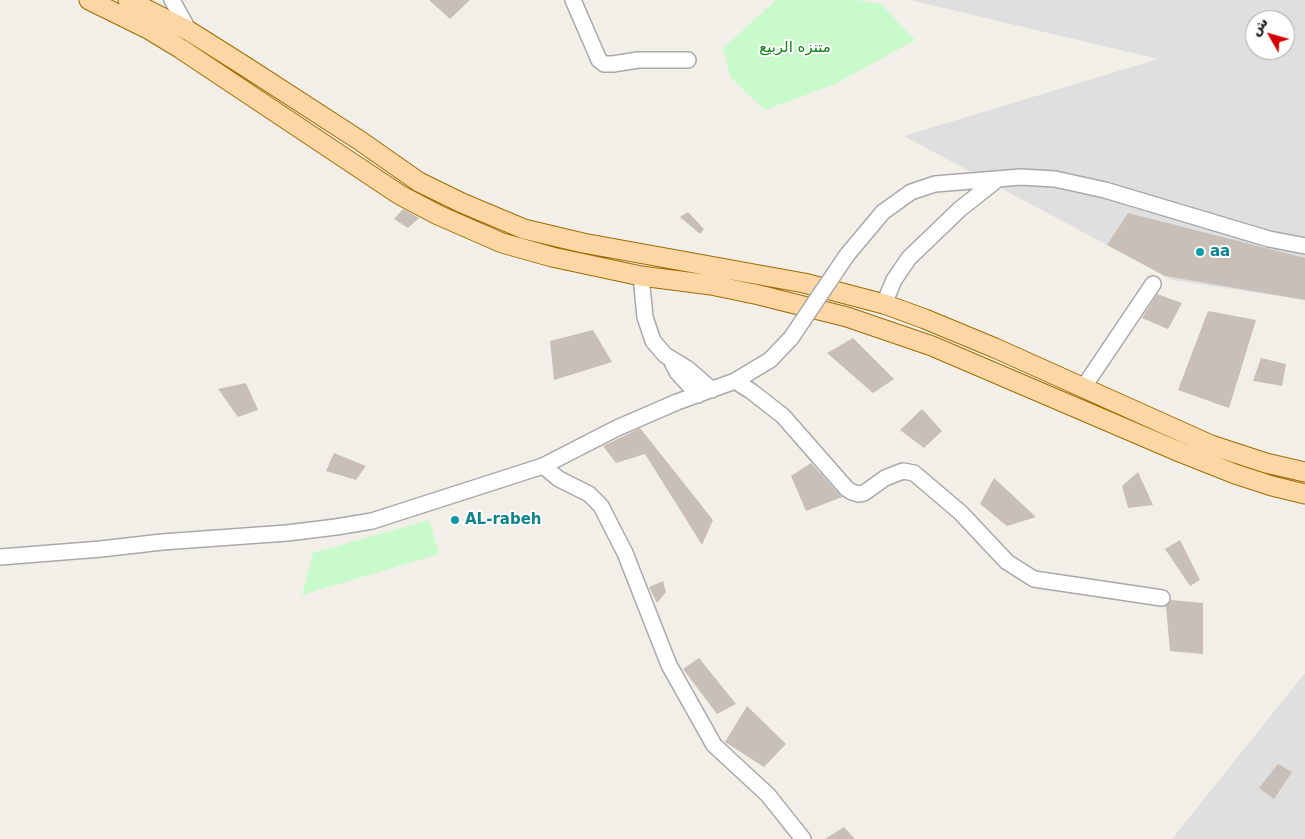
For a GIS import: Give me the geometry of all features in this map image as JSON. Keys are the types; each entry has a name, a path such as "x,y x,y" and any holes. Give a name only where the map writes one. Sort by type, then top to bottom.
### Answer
{"main road":[{"path":"89,0 181,49 400,195 438,215 502,243 552,257 641,276 759,295 847,317 885,329 996,372 1182,453 1244,477 1305,494"},
{"path":"128,0 189,31 384,157 419,182 462,203 524,229 583,243 804,283 884,304 960,333 1211,445 1266,463 1305,472"},
{"path":"372,177 384,157"}],"street":[{"path":"172,0 189,31"},
{"path":"573,0 600,60 604,64 638,60 688,60"},
{"path":"884,304 894,280 909,258 965,205 1000,178"},
{"path":"0,557 287,533 372,521 543,466 617,428 677,402 735,381 770,360 791,338 846,255 883,212 910,192 935,184 1000,178 1035,178 1075,183 1269,239 1305,246"},
{"path":"641,276 645,316 649,333 658,349 688,369 705,392"},
{"path":"1083,388 1152,284"},
{"path":"735,381 783,416 847,489 852,492 858,494 864,492 885,478 903,471 914,473 961,513 1007,562 1034,579 1162,598"},
{"path":"543,466 560,479 589,494 601,506 625,553 669,665 714,745 768,795 803,839"}],"shaded area":[{"path":"910,0 1305,0 1305,300 1172,280 904,136 1158,59"},
{"path":"1305,673 1305,839 1172,839"}],"green space":[{"name":"متنزه الربيع","path":"776,0 856,0 881,4 915,40 835,84 765,110 731,78 723,48"},
{"path":"429,520 439,554 302,595 313,553"}],"building":[{"path":"429,0 470,0 450,19"},
{"path":"403,209 419,218 408,228 394,219"},
{"path":"688,212 704,229 700,234 680,217"},
{"name":"aa","path":"1128,213 1305,258 1305,300 1165,276 1107,245"},
{"path":"1157,294 1182,303 1168,329 1142,318"},
{"path":"1208,311 1256,320 1229,408 1178,390"},
{"path":"593,330 612,362 554,380 550,341"},
{"path":"853,338 894,379 873,393 827,353"},
{"path":"1261,358 1286,364 1282,386 1253,381"},
{"path":"246,383 258,410 238,417 218,389"},
{"path":"922,409 942,431 924,448 900,430"},
{"path":"640,428 713,520 702,545 645,454 616,463 603,446"},
{"path":"334,453 366,466 356,480 326,471"},
{"path":"811,463 842,497 806,511 791,476"},
{"path":"1138,472 1153,505 1128,508 1122,486"},
{"path":"994,478 1036,517 1007,526 980,504"},
{"path":"1180,540 1200,580 1190,586 1165,549"},
{"path":"663,581 666,592 657,603 649,587"},
{"path":"1171,600 1203,603 1203,654 1170,651 1166,606"},
{"path":"699,658 736,704 717,714 683,669"},
{"path":"747,706 786,744 764,767 725,742"},
{"path":"1278,764 1292,772 1274,799 1259,788"},
{"path":"844,827 855,839 825,839"}],"place":[{"name":"aa","path":"1200,252"},
{"name":"AL-rabeh","path":"455,520"}]}
